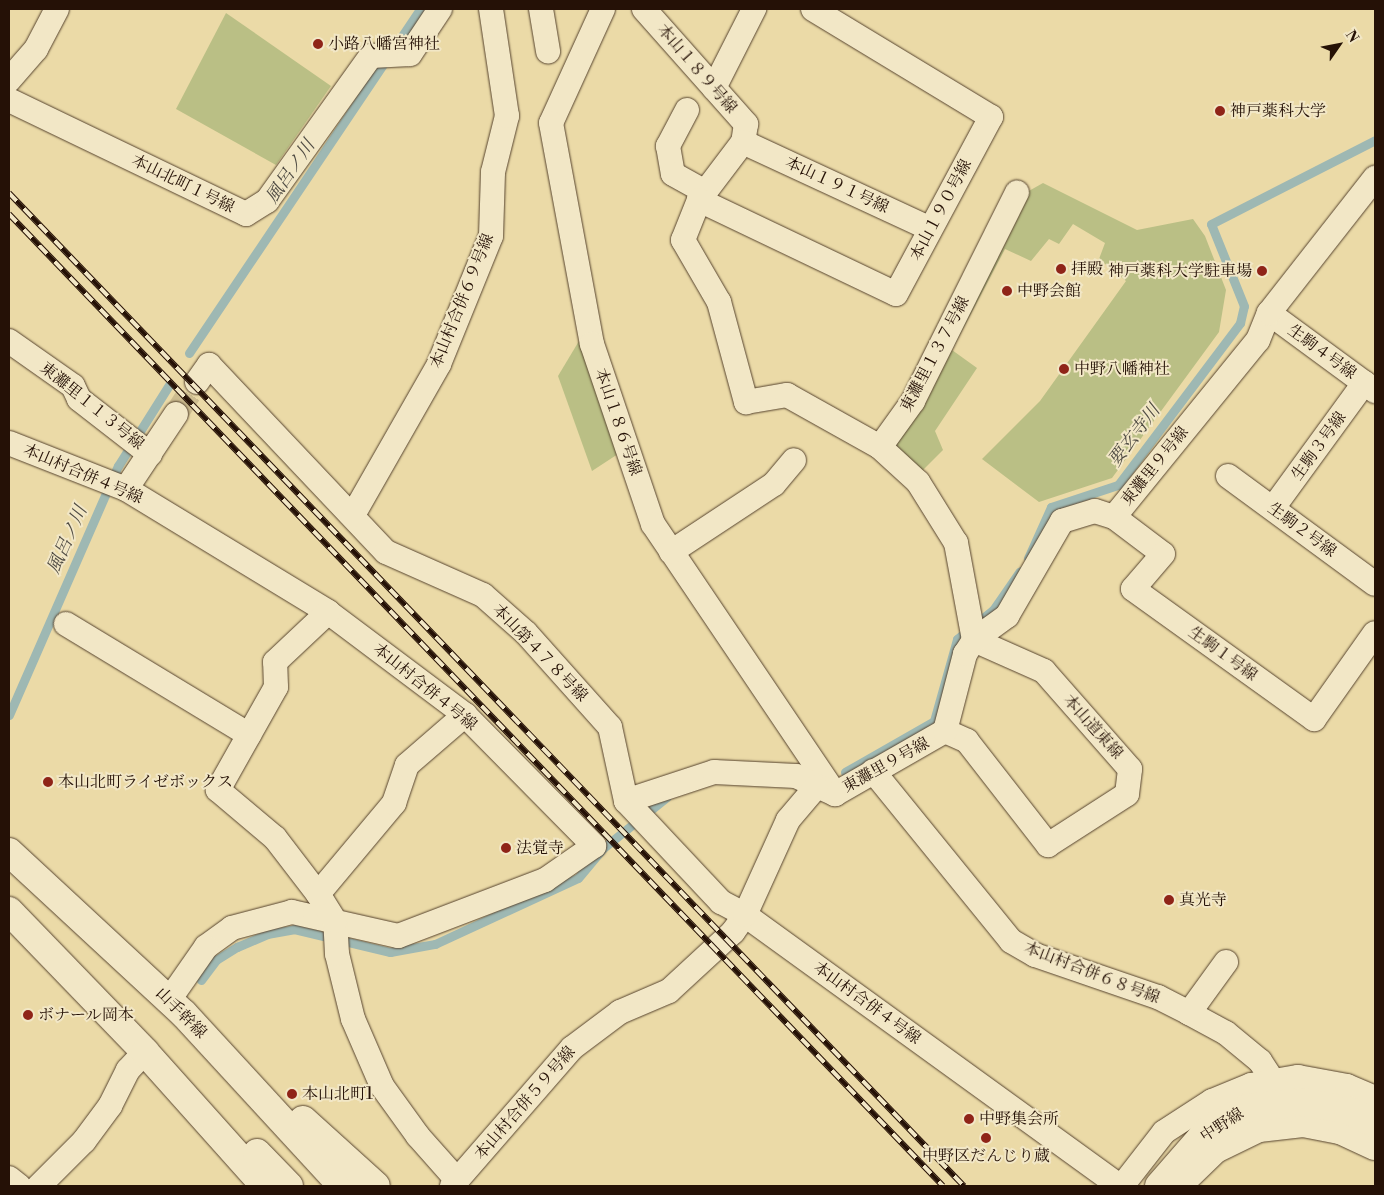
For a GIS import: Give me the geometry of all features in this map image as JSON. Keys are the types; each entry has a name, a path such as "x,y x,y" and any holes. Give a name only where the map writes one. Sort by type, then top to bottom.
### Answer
{"street":[{"path":"9,80 36,49 57,9"},
{"name":"本山北町１号線","path":"9,100 246,214 267,202 371,56 410,54 440,9"},
{"name":"本山村合併６９号線","path":"353,515 439,364 491,236 493,172 507,116 491,9"},
{"path":"541,9 548,51"},
{"name":"本山１８６号線","path":"603,9 551,123 592,344 653,524 825,790"},
{"name":"本山１８９号線","path":"644,9 746,124 743,142"},
{"path":"714,88 754,9"},
{"name":"本山１９０号線","path":"702,196 896,294 991,117 813,9"},
{"path":"687,110 668,146 673,174 702,196"},
{"path":"743,142 702,196 684,240 719,302 746,402 787,395 880,448 918,482 956,543 971,630"},
{"name":"本山１９１号線","path":"743,142 930,229"},
{"name":"東灘里９号線","path":"825,790 873,771 946,731 971,630 1007,616 1062,521 1095,511 1114,517 1258,340 1269,313 1374,183"},
{"name":"東灘里１３７号線","path":"880,448 913,401 1017,192"},
{"name":"生駒４号線","path":"1269,313 1370,387"},
{"name":"東灘里１１３号線","path":"9,340 73,386 79,399 149,453"},
{"name":"本山第４７８号線","path":"197,382 209,365 386,552 483,595 526,633 610,727 628,803"},
{"name":"生駒３号線","path":"1273,508 1370,387"},
{"path":"125,489 176,414"},
{"name":"本山村合併４号線","path":"9,443 125,489 328,612 465,715 594,846 545,880 398,936 335,920"},
{"path":"671,552 774,484 794,460"},
{"name":"生駒２号線","path":"1228,476 1375,584"},
{"name":"生駒１号線","path":"1114,517 1163,554 1133,589 1314,719 1375,633"},
{"path":"328,612 275,662 276,687 218,790 275,838 318,894 335,920 337,954 353,1019 382,1086 455,1183"},
{"path":"66,624 249,735"},
{"name":"本山道東線","path":"946,731 967,741 1048,845 1127,794 1130,769 1044,671 971,630"},
{"path":"318,894 394,803 407,765 465,715"},
{"name":"本山村合併６８号線","path":"873,771 1011,941 1035,955 1158,997 1226,1033 1260,1060 1274,1093"},
{"path":"628,803 714,772 796,776 825,790"},
{"name":"本山村合併５９号線","path":"455,1183 572,1048 620,1012 669,991 733,932 746,915 788,820 825,790"},
{"name":"本山村合併４号線","path":"628,803 721,902 746,915 1121,1186"},
{"name":"山手幹線","path":"9,852 177,1007 342,1186"},
{"path":"9,910 145,1052 265,1186"},
{"path":"335,920 292,912 232,928 206,947 177,1007 376,1186"},
{"path":"1189,1013 1226,962"},
{"path":"39,1186 84,1141 110,1106 128,1070 145,1052"},
{"path":"145,1052 201,1093 289,1186"},
{"path":"1121,1186 1164,1132 1212,1101 1251,1085 1274,1093 1298,1077 1348,1086 1375,1098"},
{"name":"中野線","path":"1159,1186 1207,1131 1274,1093 1302,1102 1348,1110 1375,1124"},
{"path":"1180,1186 1216,1151 1259,1130 1303,1125 1340,1132 1375,1148"},
{"path":"9,1178 19,1186"}],"green space":[{"path":"226,13 331,86 276,165 176,109"},
{"name":"中野八幡神社","path":"1043,183 1137,230 1193,219 1205,236 1226,290 1219,332 1112,478 1039,502 982,459 1040,401 1126,281 1099,259 1105,243 1073,224 1059,244 1049,239 1031,261 1005,249 952,350 977,368 935,431 943,450 922,471 889,444 1020,196"},
{"path":"579,341 618,454 592,471 558,376"}],"waterway":[{"name":"風呂ノ川","path":"189,353 420,9"},
{"name":"要玄寺川","path":"1028,558 1051,507 1118,485 1240,323 1244,306 1211,224 1375,140"},
{"name":"風呂ノ川","path":"9,715 118,466 169,385"},
{"name":"要玄寺川","path":"845,772 934,721 957,639 993,610 1020,571"},
{"path":"201,980 216,960 237,947 267,934 294,929 390,952 435,944 578,878 602,849 667,797"}],"tunnel":[{"path":"176,414 197,382"}],"railway":[{"path":"9,193 964,1186"},
{"path":"9,214 943,1186"}],"place":[{"name":"小路八幡宮神社","path":"318,44"},
{"name":"神戸薬科大学","path":"1220,111"},
{"name":"拝殿","path":"1061,269"},
{"name":"神戸薬科大学駐車場","path":"1262,271"},
{"name":"中野会館","path":"1007,291"},
{"name":"中野八幡神社","path":"1064,369"},
{"name":"本山北町ライゼボックス","path":"48,782"},
{"name":"法覚寺","path":"506,848"},
{"name":"真光寺","path":"1169,900"},
{"name":"ボナール岡本","path":"28,1015"},
{"name":"本山北町1","path":"292,1094"},
{"name":"中野集会所","path":"969,1119"},
{"name":"中野区だんじり蔵","path":"986,1138"}]}
